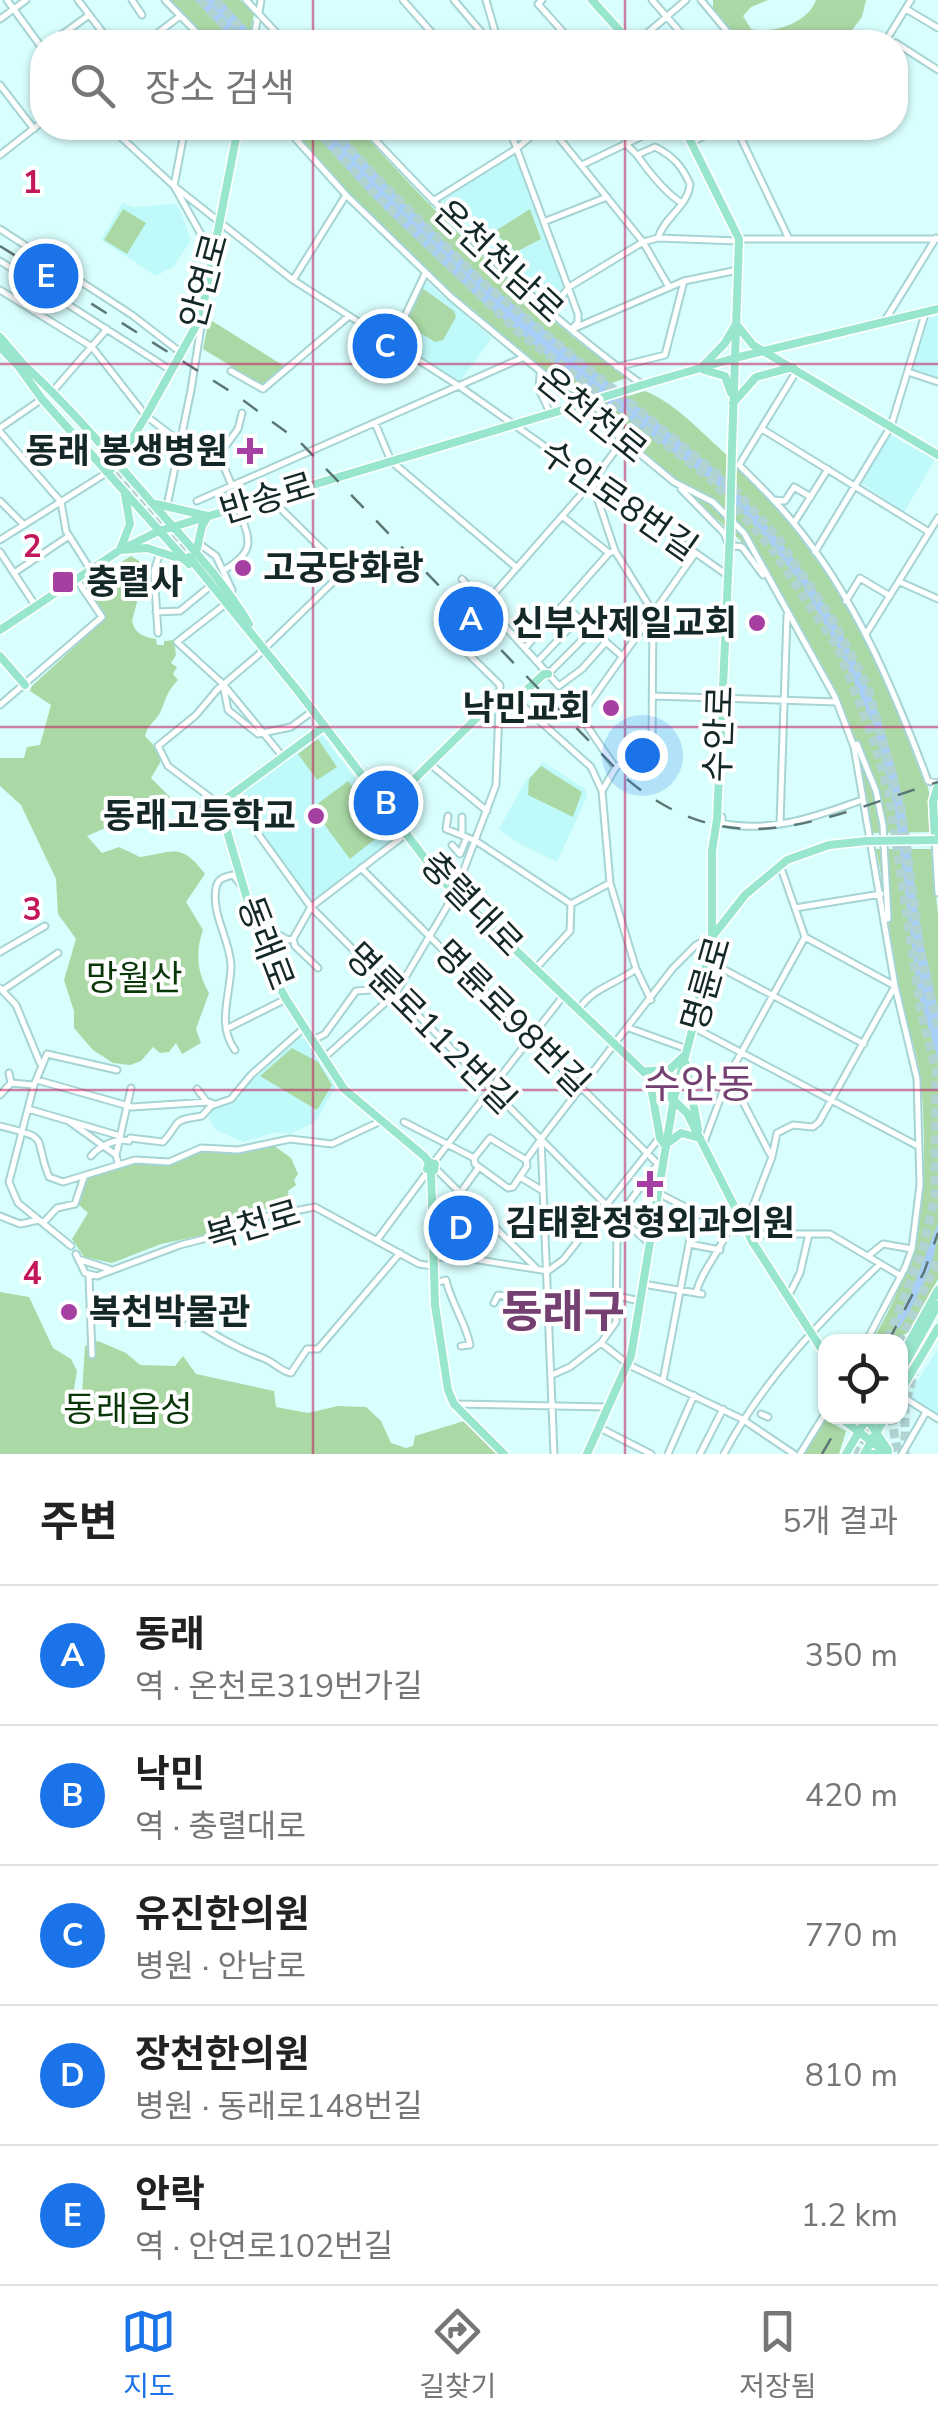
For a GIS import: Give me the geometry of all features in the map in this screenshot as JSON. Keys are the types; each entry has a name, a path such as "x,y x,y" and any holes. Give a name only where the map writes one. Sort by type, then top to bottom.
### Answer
{"main road":[{"path":"592,0 621,30"},
{"name":"안연로","path":"110,465 146,416 201,318 236,140"},
{"path":"691,142 739,240"},
{"name":"수안로","path":"712,936 712,851 717,817 730,532 739,240"},
{"path":"642,385 938,308"},
{"path":"699,369 725,343 736,324 745,337 766,351 938,456"},
{"path":"0,336 42,399 110,465 166,508 208,516 191,554"},
{"path":"0,347 52,391 110,465 124,491 159,532 191,554 229,592 261,652"},
{"path":"21,365 110,465"},
{"path":"734,404 756,377 795,368"},
{"path":"699,369 725,376 734,404"},
{"name":"반송로","path":"0,630 120,550 172,526 642,385"},
{"path":"124,491 130,524 120,550 191,554"},
{"path":"144,494 172,526 208,588 261,652"},
{"name":"충렬대로","path":"191,554 261,652 313,711 455,892 674,1098 700,1139 752,1241 818,1344"},
{"path":"0,656 25,685"},
{"path":"386,807 498,702 523,692 548,674"},
{"path":"220,804 324,726"},
{"path":"936,840 933,800 938,785"},
{"name":"동래로","path":"220,804 264,960 286,998 344,1089 432,1167"},
{"name":"명륜로","path":"587,1454 628,1365 660,1166 712,936 746,895 780,865 811,850 867,841 936,840"},
{"path":"686,1054 669,1070 646,1072 660,1138 666,1149 678,1133 700,1139"},
{"path":"686,1054 700,1139"},
{"path":"432,1167 434,1283 448,1390 454,1404 504,1454"},
{"path":"908,1349 938,1290"},
{"path":"908,1358 938,1305"},
{"path":"908,1359 938,1314"},
{"path":"908,1380 938,1328"},
{"path":"848,1424 874,1437"},
{"path":"846,1454 864,1424"},
{"path":"869,1424 880,1453"},
{"path":"874,1437 882,1424"},
{"path":"880,1453 885,1424"},
{"path":"874,1437 880,1453"}],"street":[{"path":"7,0 30,31"},
{"path":"0,19 26,0"},
{"path":"78,0 101,30"},
{"path":"132,0 142,15"},
{"path":"164,0 193,30"},
{"path":"246,0 273,30"},
{"path":"255,30 261,0"},
{"path":"403,0 429,30"},
{"path":"454,0 477,30"},
{"path":"486,0 495,30"},
{"path":"542,0 538,4 561,30"},
{"path":"652,0 677,30"},
{"path":"649,30 686,0"},
{"path":"701,0 726,30"},
{"path":"896,30 911,0"},
{"path":"906,9 938,28"},
{"path":"68,30 89,15"},
{"path":"162,30 180,16"},
{"path":"908,52 938,70"},
{"path":"0,84 30,124"},
{"path":"0,155 30,132"},
{"path":"124,140 174,186 214,258"},
{"path":"174,186 183,140"},
{"name":"온천천로","path":"297,140 346,195 426,273 540,374 674,482 713,502 744,533 837,702 876,791 883,825 888,942"},
{"name":"온천천남로","path":"375,140 432,202 572,329 642,385"},
{"path":"513,140 578,314 572,329"},
{"path":"432,202 527,140"},
{"path":"561,140 643,242 669,287"},
{"path":"582,165 632,140"},
{"path":"691,142 695,140"},
{"path":"742,140 789,239"},
{"path":"625,144 656,175 665,191 683,204"},
{"path":"637,156 655,147 677,160 690,184 683,204 659,230 658,238"},
{"name":"수안로8번길","path":"174,186 293,280 459,386 727,576"},
{"path":"293,280 346,195"},
{"path":"546,221 606,197"},
{"path":"0,229 132,315 182,354"},
{"path":"551,310 569,288 643,242 658,238 937,238"},
{"path":"883,322 937,238"},
{"path":"0,261 172,371"},
{"path":"572,329 669,287 738,270"},
{"path":"392,343 426,273"},
{"path":"617,367 665,355 684,282"},
{"path":"0,290 92,348 146,416 179,441 219,456 232,486"},
{"path":"815,553 891,426 926,312"},
{"path":"231,371 264,388 349,316"},
{"path":"166,508 202,332 201,318"},
{"path":"52,391 107,330"},
{"path":"197,501 522,358"},
{"path":"795,368 739,465 794,523 846,601 888,682 928,780 938,785"},
{"path":"908,372 938,382"},
{"path":"553,412 538,388 540,374 581,394 639,452"},
{"path":"42,399 0,430 61,502 69,536 90,569"},
{"path":"219,456 238,429 242,413"},
{"path":"375,423 391,461 516,568"},
{"path":"761,429 930,532"},
{"path":"484,604 592,482 623,440"},
{"path":"0,540 110,465"},
{"path":"794,523 828,469"},
{"path":"592,482 612,552 653,612 652,742 616,767 602,791"},
{"path":"674,482 724,534 729,545 742,547 771,585"},
{"path":"773,500 785,501 794,487 811,497"},
{"path":"269,497 343,570"},
{"path":"0,500 24,525"},
{"path":"224,570 248,552 250,545 238,507"},
{"path":"562,516 612,552"},
{"path":"865,635 938,518"},
{"path":"14,573 69,536"},
{"path":"158,632 154,571 161,550"},
{"path":"0,552 35,605"},
{"path":"525,648 612,552"},
{"path":"191,554 216,556 232,590 229,592"},
{"path":"616,767 583,718 587,704 694,554"},
{"path":"220,804 168,766 158,746 261,652 343,570 348,559"},
{"path":"0,705 102,618 76,578"},
{"path":"846,601 860,578 890,596"},
{"path":"462,579 559,686 582,670 606,642"},
{"path":"900,582 938,599"},
{"path":"156,612 180,611 208,588"},
{"path":"564,605 622,656"},
{"path":"223,606 178,642 223,684 283,757"},
{"path":"780,824 788,612"},
{"path":"537,662 579,618"},
{"path":"548,674 592,630"},
{"path":"325,1058 396,992 455,892 497,778 500,685 449,634"},
{"path":"223,684 224,700 232,715 258,734 291,727 313,711"},
{"path":"653,696 837,702"},
{"path":"498,702 522,705 591,767 602,791 610,882 636,969 651,1000"},
{"name":"온천천로","path":"850,731 896,986 917,1078 920,1192 912,1248 902,1276 870,1334"},
{"path":"430,764 487,811"},
{"name":"명륜로112번길","path":"230,796 311,907 606,1205 650,1244"},
{"path":"717,817 722,817 722,824 731,826 780,824 822,815 862,800"},
{"path":"183,816 220,804"},
{"path":"448,816 446,829 476,841 571,904"},
{"path":"452,845 460,854 462,818"},
{"path":"293,939 311,907 406,834"},
{"path":"936,840 938,893"},
{"path":"658,1193 728,1230 737,1232 745,1227 772,1157 778,1130 798,1125 813,1128 833,1100 896,986 805,937 780,865"},
{"name":"명륜로98번길","path":"361,868 660,1166"},
{"path":"235,1050 226,1030 231,960 216,909 216,883 232,875 245,888"},
{"path":"571,904 610,882"},
{"path":"795,908 881,894"},
{"path":"535,968 570,930 571,904"},
{"path":"0,952 46,926"},
{"path":"258,940 276,934 293,939"},
{"path":"404,1122 474,1158 479,1167 508,1188 514,1187 541,1139 688,952 712,936"},
{"path":"700,1139 729,1076 805,937"},
{"path":"293,939 318,968"},
{"path":"41,1065 16,1005 1,990 58,954"},
{"path":"708,961 864,1044"},
{"path":"580,1009 597,988 617,983 636,969"},
{"path":"313,1040 325,1034 356,991 386,983"},
{"path":"378,1240 564,995"},
{"path":"226,1030 286,998"},
{"path":"0,1095 11,1083 35,1082 127,1106 210,1103 231,1098 305,1027"},
{"path":"693,1027 918,1146"},
{"name":"명륜로","path":"629,1028 686,1054"},
{"path":"71,1246 18,1203 10,1187 10,1172 35,1082 47,1054 117,1070"},
{"path":"8,1073 11,1083"},
{"path":"729,1076 772,1157"},
{"path":"118,1164 116,1155 131,1088"},
{"path":"196,1088 210,1103"},
{"path":"28,1109 128,1141 130,1138 163,1142 173,1124 186,1116 202,1116 210,1103"},
{"path":"68,1120 116,1155"},
{"path":"0,1126 40,1140 49,1178 63,1182 135,1160 170,1162 201,1148 238,1150 290,1139 332,1144 381,1121"},
{"path":"433,1262 449,1255 548,1271 563,1260 669,1126"},
{"path":"91,1156 119,1138"},
{"path":"474,1158 490,1138 526,1160"},
{"path":"541,1139 554,1454"},
{"path":"552,1374 601,1343 614,1325 618,1315 617,1235 626,1223 627,1205 660,1166"},
{"path":"432,1167 537,1269"},
{"path":"461,1192 479,1167"},
{"path":"0,1216 20,1224 42,1221 56,1208 75,1204 84,1177"},
{"path":"520,1177 544,1192"},
{"name":"복천로","path":"89,1276 215,1236 243,1221 312,1207 425,1266 433,1262"},
{"path":"663,1380 695,1212"},
{"path":"643,1284 699,1294 707,1265 720,1250 728,1230"},
{"path":"752,1241 764,1234 830,1234 902,1276"},
{"path":"788,1297 800,1273 809,1234"},
{"path":"434,1240 449,1255"},
{"path":"689,1244 720,1250"},
{"path":"868,1256 883,1244 912,1248"},
{"path":"179,1320 186,1317 242,1352 267,1359 291,1373 306,1349 318,1349 400,1253"},
{"path":"92,1355 89,1276 77,1257 112,1270"},
{"path":"724,1454 742,1419 810,1333 880,1264"},
{"path":"434,1283 446,1280 468,1336 470,1346 461,1346"},
{"path":"494,1304 498,1295 516,1298"},
{"path":"617,1296 640,1301"},
{"path":"614,1325 622,1329"},
{"path":"601,1343 628,1365 723,1409 798,1454 818,1424"},
{"path":"668,1454 694,1395"},
{"path":"908,1400 938,1419"},
{"path":"454,1404 610,1407"},
{"path":"700,1454 723,1409"},
{"path":"902,1454 926,1412"},
{"path":"600,1428 651,1454"}],"shaded area":[{"path":"195,0 221,0 249,30 224,30"},
{"path":"320,140 346,140 486,282 719,473 784,546 812,586 860,670 893,761 938,1013 938,1059 918,994 895,811 874,726 841,654 802,584 716,484 580,383 477,297 385,210"},
{"path":"512,155 565,287 551,306 440,203"},
{"path":"123,202 132,207 175,204 180,210 191,240 174,266 156,276 101,240"},
{"path":"424,280 492,338 460,381 395,340"},
{"path":"938,316 938,378 912,370 929,318"},
{"path":"889,434 935,460 904,512 860,482"},
{"name":"동래고등학교","path":"320,732 398,835 312,901 234,798"},
{"path":"543,762 585,789 587,796 557,862 499,829 525,782"},
{"path":"297,1038 305,1039 336,1086 315,1122 290,1134 277,1132 243,1142 215,1129 209,1117 213,1108 239,1098 252,1080"},
{"path":"938,1223 931,1265 899,1329 892,1325 910,1295"},
{"path":"938,1349 938,1416 908,1395"}],"green space":[{"path":"171,0 240,0 254,14 251,30 200,30"},
{"path":"713,0 768,0 751,7 743,16 751,29 760,30 731,30 713,9"},
{"path":"816,0 866,0 862,17 852,30 760,30 798,21"},
{"path":"299,140 369,140 486,260 555,322 627,378 583,392 540,369 480,319 363,208"},
{"path":"123,209 146,223 127,254 104,240"},
{"path":"530,209 541,239 516,252 494,232"},
{"path":"422,288 454,311 456,317 443,340 435,342 409,326 409,316"},
{"path":"209,319 284,366 262,385 203,349"},
{"path":"645,391 683,415 749,477 829,577 871,650 917,755 929,793 932,832 872,833 856,741 837,692 787,602 740,540 598,405"},
{"name":"망월산","path":"131,556 146,568 132,621 135,629 156,639 157,645 174,640 176,655 171,663 177,667 173,674 178,680 145,736 161,761 151,778 170,797 87,836 102,853 119,847 140,857 183,853 205,874 186,902 203,930 198,962 209,993 196,1029 201,1043 182,1054 176,1043 169,1052 160,1053 153,1047 141,1061 130,1065 113,1063 93,1050 74,1028 74,1011 64,980 76,939 58,914 56,879 21,805 0,786 0,758 24,758 27,747 40,745 51,705 30,691 32,686 106,618 91,596 97,592 90,581"},
{"path":"318,739 337,767 317,780 298,754"},
{"path":"541,766 582,792 573,817 528,795 529,779"},
{"path":"348,781 385,831 350,859 312,808"},
{"path":"876,849 931,849 938,914 938,1279 905,1334 875,1334 902,1280 912,1249 919,1217 924,1152 919,1071 898,986"},
{"path":"292,1048 318,1062 332,1085 317,1110 260,1076"},
{"path":"273,1145 291,1158 298,1174 296,1185 288,1191 289,1202 239,1218 208,1234 161,1244 112,1263 84,1257 72,1239 88,1213 78,1204 88,1178 134,1162 167,1166 201,1151 239,1154"},
{"name":"동래읍성","path":"0,1292 29,1297 53,1348 71,1359 77,1371 74,1389 81,1409 85,1346 98,1341 126,1353 140,1365 175,1366 183,1356 196,1374 274,1391 276,1407 308,1413 338,1406 366,1407 381,1421 391,1443 406,1448 413,1446 415,1436 464,1421 497,1454 0,1454"},
{"path":"821,1424 833,1424 846,1431 839,1454 804,1454"}],"tunnel":[{"path":"200,0 229,30"},
{"path":"216,0 243,30"},
{"path":"327,140 372,191 516,330 712,480 772,549 838,648 873,738 889,794 921,1012 936,1069 935,1197 923,1248 890,1334"},
{"path":"342,140 483,283 730,484 778,538 834,622 868,687 901,805 922,961 938,1027"},
{"path":"110,462 192,555"},
{"path":"904,1334 938,1258"},
{"path":"905,1454 905,1405 914,1373"},
{"path":"855,1454 872,1424"},
{"path":"892,1424 898,1454"}],"railway":[{"path":"0,246 236,395 301,443 622,775 662,804 700,821 738,828 776,828 854,810 938,782"},
{"path":"892,1334 924,1272 938,1233"},
{"path":"822,1454 839,1424"}],"place":[{"name":"안락","path":"46,276"},
{"name":"유진한의원","path":"385,346"},
{"name":"동래 봉생병원","path":"250,451"},
{"name":"고궁당화랑","path":"243,568"},
{"name":"충렬사","path":"63,582"},
{"name":"동래","path":"471,619"},
{"name":"신부산제일교회","path":"757,623"},
{"name":"낙민교회","path":"611,708"},
{"name":"낙민","path":"386,803"},
{"name":"동래고등학교","path":"316,816"},
{"name":"김태환정형외과의원","path":"650,1184"},
{"name":"장천한의원","path":"461,1228"},
{"name":"복천박물관","path":"69,1312"}],"district":[{"name":"수안동","path":"699,1084"},
{"name":"동래구","path":"563,1311"}]}
